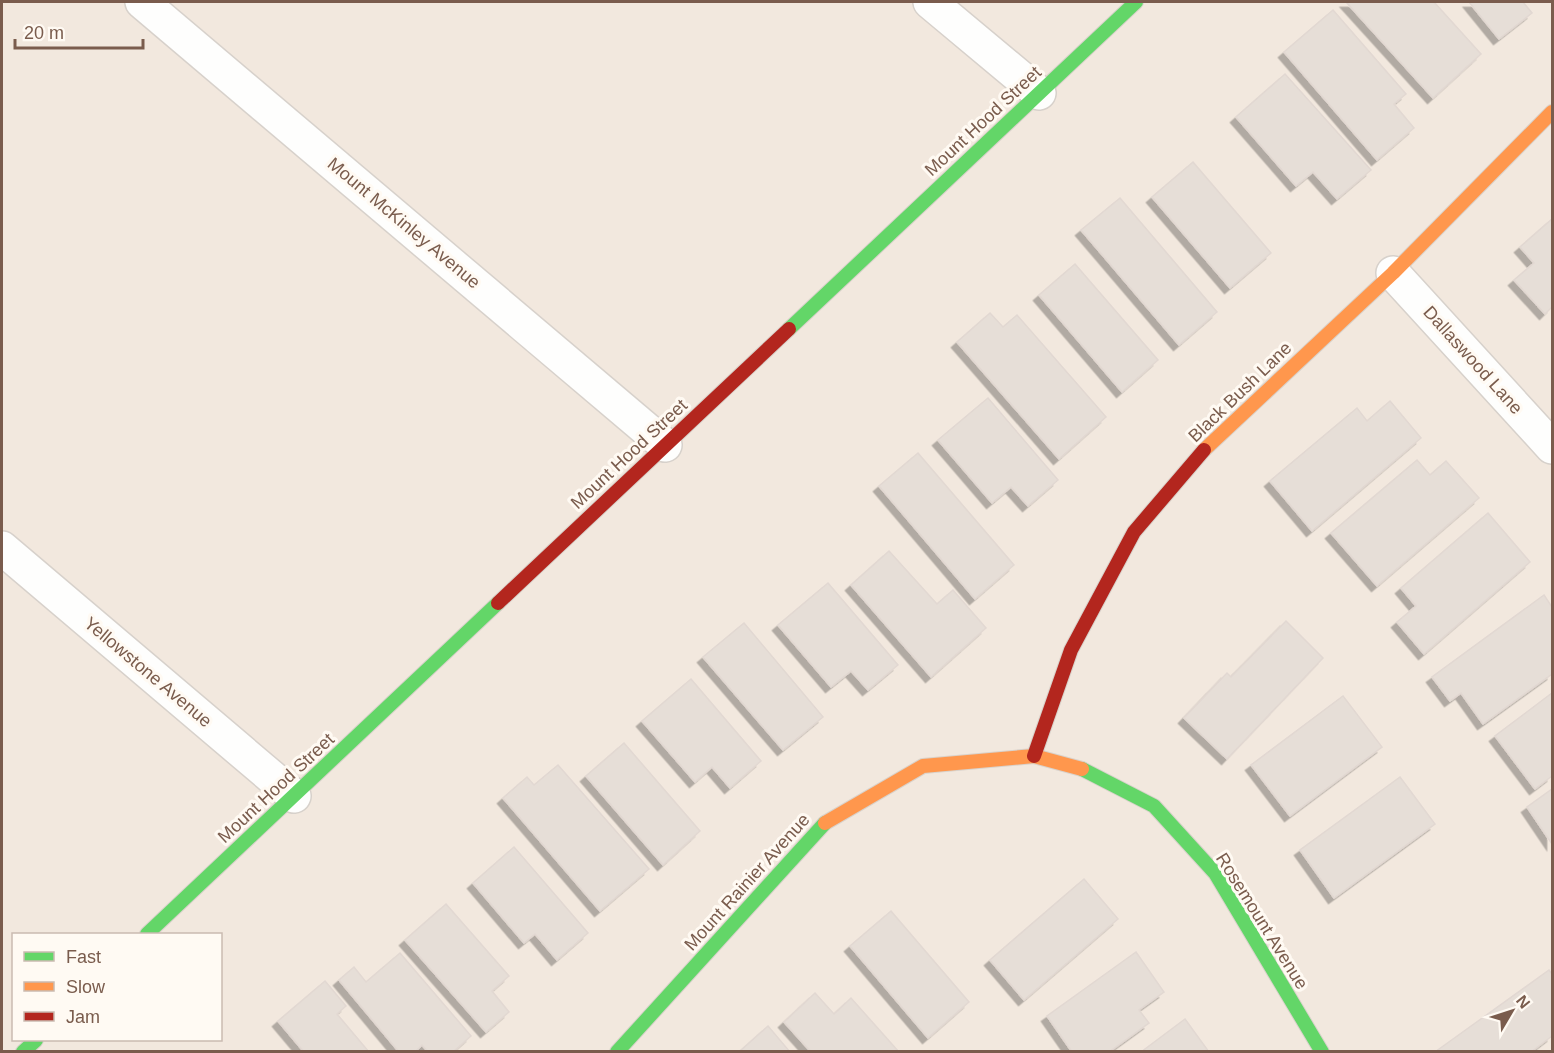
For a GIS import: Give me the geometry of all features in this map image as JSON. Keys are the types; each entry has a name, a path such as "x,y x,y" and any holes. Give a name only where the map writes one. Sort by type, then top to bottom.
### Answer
{"street":[{"name":"Mount McKinley Avenue","path":"142,2 665,445"},
{"path":"930,2 1039,93"},
{"name":"Mount Hood Street","path":"148,933 1137,2"},
{"name":"Black Bush Lane","path":"1034,756 1071,650 1134,532 1202,452 1394,273 1552,112"},
{"name":"Dallaswood Lane","path":"1394,273 1552,447"},
{"name":"Yellowstone Avenue","path":"2,548 294,796"},
{"name":"Mount Rainier Avenue","path":"617,1052 827,821 923,765 1034,756"},
{"name":"Rosemount Avenue","path":"1034,756 1077,766 1154,806 1215,873 1322,1052"},
{"path":"23,1052 35,1041"}],"shaded area":[{"path":"2,2 1552,2 1552,1051 2,1052"}],"building":[{"path":"1346,2 1434,2 1481,54 1433,98"},
{"path":"1469,2 1523,2 1532,13 1499,39"},
{"path":"1333,10 1406,94 1394,104 1414,128 1377,160 1284,52"},
{"path":"1285,74 1371,170 1337,199 1313,172 1296,186 1236,117"},
{"path":"1193,162 1271,253 1230,288 1152,197"},
{"path":"1120,198 1217,312 1179,345 1081,230"},
{"path":"1552,219 1552,307 1545,314 1514,280 1534,263 1520,247"},
{"path":"1075,264 1158,360 1122,392 1039,295"},
{"path":"990,313 1003,327 1017,315 1106,417 1059,459 957,342"},
{"path":"988,398 1058,480 1028,506 1011,487 992,503 938,440"},
{"path":"1390,401 1421,438 1312,531 1270,481 1357,408 1367,421"},
{"path":"918,453 1014,565 975,599 879,486"},
{"path":"1417,460 1430,475 1446,461 1479,498 1377,586 1331,533"},
{"path":"1488,513 1530,562 1424,654 1397,622 1416,606 1401,588"},
{"path":"889,551 937,604 953,590 986,628 931,677 851,585"},
{"path":"828,583 898,665 868,690 851,671 831,687 778,625"},
{"path":"1544,595 1552,607 1552,674 1483,724 1461,693 1450,701 1432,677"},
{"path":"1286,621 1323,658 1227,759 1184,718 1227,673 1231,677"},
{"path":"744,623 823,717 783,750 703,657"},
{"path":"691,679 761,761 730,788 712,767 695,782 642,721"},
{"path":"1552,693 1552,776 1535,789 1495,736"},
{"path":"1343,696 1382,747 1290,816 1251,765"},
{"path":"624,743 700,831 663,865 586,776"},
{"path":"558,765 649,869 600,911 503,798 527,777 534,785"},
{"path":"1400,777 1435,824 1334,898 1300,850"},
{"path":"1552,789 1552,844 1527,807"},
{"path":"514,847 588,933 557,960 535,934 524,943 473,883"},
{"path":"1084,879 1118,919 1024,1000 990,960"},
{"path":"446,904 509,976 492,991 509,1012 486,1032 405,940"},
{"path":"891,911 969,1002 928,1038 850,946"},
{"path":"1136,952 1164,992 1139,1010 1149,1023 1109,1052 1072,1052 1047,1016"},
{"path":"400,953 471,1036 453,1052 428,1052 422,1045 415,1052 399,1052 339,980 354,967 366,982"},
{"path":"1549,970 1552,974 1552,1036 1531,1052 1435,1052"},
{"path":"325,981 346,1006 337,1014 369,1052 304,1052 278,1021"},
{"path":"815,993 834,1014 851,998 899,1052 811,1052 784,1022"},
{"path":"1185,1019 1209,1052 1141,1052"},
{"path":"768,1026 790,1052 739,1052"}],"traffic: fast":[{"path":"789,329 1136,2"},
{"path":"148,933 498,603"},
{"path":"1082,769 1154,806 1215,873 1322,1052"},
{"path":"617,1052 825,823"},
{"path":"23,1052 35,1041"}],"traffic: slow":[{"path":"1204,450 1393,273 1552,112"},
{"path":"825,823 923,766 1034,756 1082,769"}],"traffic: jam":[{"path":"498,603 789,329"},
{"path":"1034,756 1071,650 1134,532 1204,450"}]}
